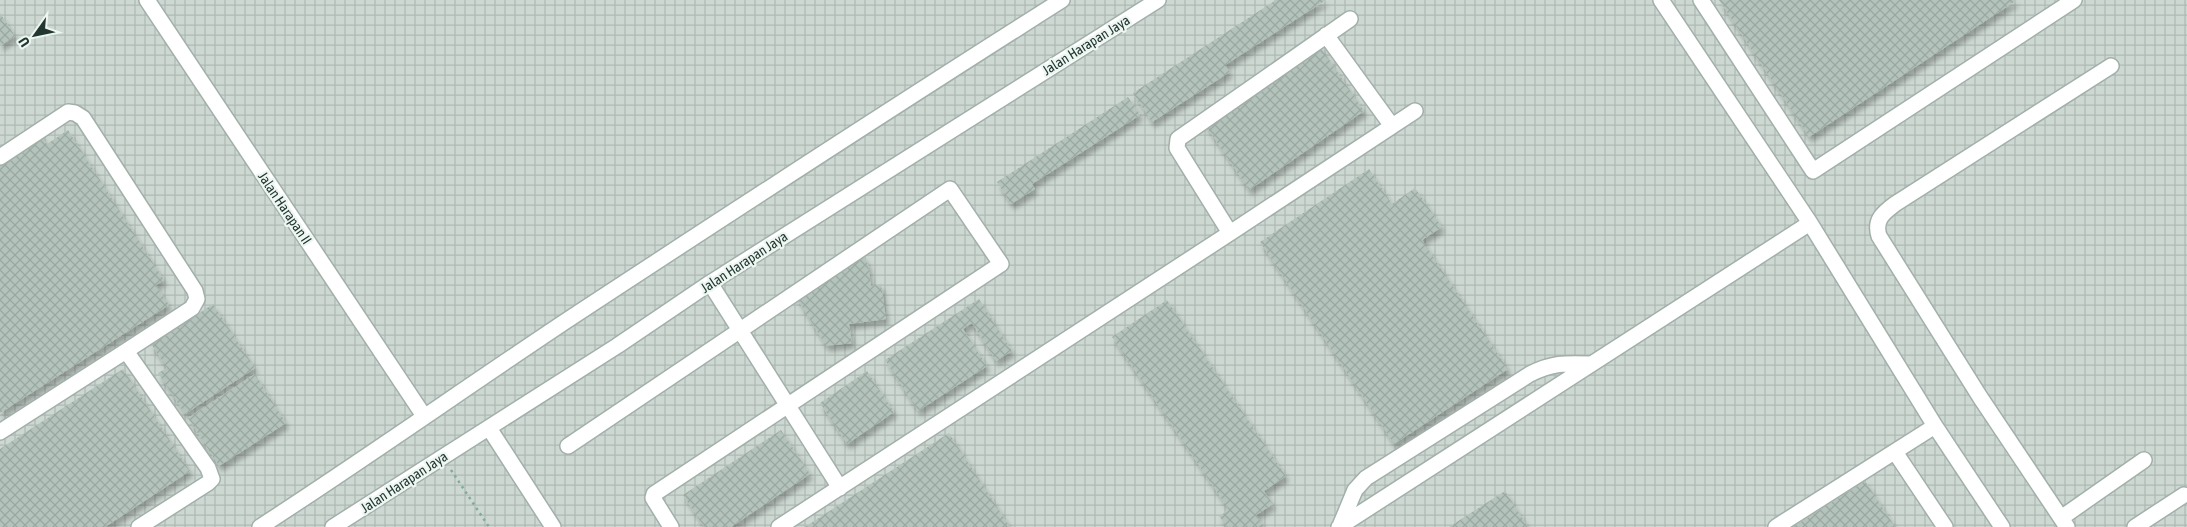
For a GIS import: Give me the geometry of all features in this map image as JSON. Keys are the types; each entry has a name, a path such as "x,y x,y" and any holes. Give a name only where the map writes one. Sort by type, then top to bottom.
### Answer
{"street":[{"name":"Jalan Harapan II","path":"147,0 424,416"},
{"path":"260,527 368,458 424,416 871,122 1062,0"},
{"name":"Jalan Harapan Jaya","path":"334,527 617,346 710,283 1158,0"},
{"path":"1661,0 1810,223 1935,426 2002,527"},
{"path":"1701,0 1813,171 2074,0"},
{"path":"1230,233 1177,148 1178,139 1350,18"},
{"path":"1326,35 1392,126"},
{"path":"2111,66 1895,204 1882,215 1877,226 1880,236 1980,397 2064,523 2144,460"},
{"path":"779,527 1415,111"},
{"path":"0,156 68,112 75,112 83,118 94,134 195,290 197,299 192,308 0,432"},
{"path":"568,446 950,189 1001,264 653,496 671,527"},
{"path":"1339,526 1810,223"},
{"path":"710,283 840,488"},
{"path":"126,352 208,468 212,479 139,527"},
{"path":"1339,526 1355,490 1366,478 1530,374 1546,366 1562,363 1589,364"},
{"path":"1776,527 1935,426"},
{"path":"489,428 553,527"},
{"path":"1895,452 1945,527"},
{"path":"2136,527 2184,495"}],"path":[{"path":"442,458 489,527"}],"shaded area":[{"path":"0,0 2187,0 2187,527 0,527"}],"building":[{"path":"1276,0 1326,0 1225,65 1230,72 1152,122 1133,93"},
{"path":"1719,0 2017,0 1809,137"},
{"path":"0,13 15,36 0,46"},
{"path":"1319,45 1364,111 1249,190 1204,123"},
{"path":"1128,97 1140,115 1032,184 1035,189 1011,204 997,182"},
{"path":"68,130 164,280 156,285 169,305 0,413 0,159 40,133 47,144"},
{"path":"1369,169 1392,204 1415,188 1442,227 1422,240 1508,369 1394,444 1260,242"},
{"path":"862,254 868,264 871,286 881,284 886,319 849,324 852,343 826,346 795,295"},
{"path":"979,299 1012,351 996,361 972,323 963,329 987,366 918,411 885,360"},
{"path":"1167,300 1286,476 1264,491 1273,504 1256,515 1262,524 1258,527 1227,527 1219,516 1229,510 1112,337"},
{"path":"213,304 255,368 185,414 158,373 167,368 151,344"},
{"path":"123,369 190,471 105,527 0,527 0,449"},
{"path":"867,371 894,412 847,444 820,403"},
{"path":"255,374 286,423 219,466 188,418"},
{"path":"781,430 810,474 731,527 704,527 683,495"},
{"path":"949,433 1010,527 805,527"},
{"path":"1865,481 1895,527 1793,527"},
{"path":"1505,491 1528,527 1449,527"}]}
